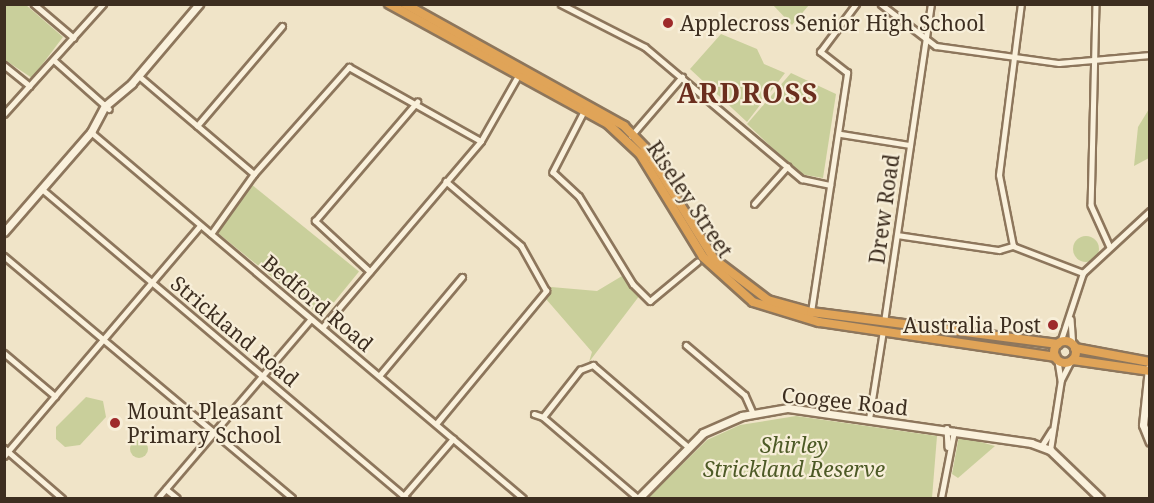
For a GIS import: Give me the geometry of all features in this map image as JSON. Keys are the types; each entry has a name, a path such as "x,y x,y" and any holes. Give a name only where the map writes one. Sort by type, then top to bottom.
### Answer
{"highway":[{"name":"Riseley Street","path":"388,4 587,108 630,137 702,257 761,297 811,312 1057,359 1149,367"},
{"name":"Riseley Street","path":"405,4 417,7 521,72"},
{"name":"Riseley Street","path":"630,137 702,257 738,291 773,311 884,327 1059,343 1149,367"},
{"path":"1057,359 1059,343"},
{"path":"1071,361 1074,346"}],"street":[{"path":"34,4 74,38"},
{"path":"4,114 55,61 102,4"},
{"path":"4,232 91,132 107,107 139,76 199,4"},
{"path":"561,4 640,43 786,167 805,181 830,185"},
{"path":"811,312 830,185 842,134 847,73 820,52 856,4"},
{"path":"881,4 925,42 1014,58 1097,62 1149,55"},
{"name":"Drew Road","path":"869,419 931,4"},
{"path":"1021,4 999,175 1013,246 1021,253 1064,261 1083,273"},
{"path":"1096,4 1097,62 1091,205 1110,247"},
{"path":"197,126 282,26"},
{"path":"55,61 107,107"},
{"path":"4,65 30,86"},
{"path":"211,234 254,174 349,67 417,102 481,141"},
{"path":"322,328 481,141 521,72"},
{"path":"139,76 254,174"},
{"path":"630,137 682,77"},
{"path":"370,272 315,221 417,102"},
{"path":"587,108 553,172 579,196 633,284 650,301 702,257"},
{"name":"Bedford Road","path":"91,132 523,498"},
{"path":"842,134 910,145"},
{"path":"754,204 786,167"},
{"path":"436,424 546,291 521,246 446,182"},
{"name":"Strickland Road","path":"42,189 404,498"},
{"path":"1059,343 1083,273 1149,211"},
{"path":"62,498 6,452 200,226"},
{"path":"897,235 999,250 1013,246"},
{"path":"4,256 292,498"},
{"path":"379,376 462,278"},
{"path":"1070,316 1074,346"},
{"path":"158,498 311,319"},
{"path":"686,345 745,395 753,413"},
{"path":"4,353 55,396"},
{"path":"1057,359 1061,380"},
{"path":"1071,361 1061,380 1050,450 1099,498"},
{"path":"543,417 580,370 593,365 687,445"},
{"path":"1149,367 1143,425 1149,442"},
{"name":"Coogee Road","path":"639,498 687,445 753,413 788,408 955,429 1050,450"},
{"path":"534,414 543,417 639,498"},
{"path":"946,428 948,450"},
{"path":"941,498 948,450 955,429"},
{"path":"1041,447 1053,429"},
{"path":"404,498 453,439"},
{"path":"166,489 177,498"}],"green space":[{"path":"5,4 26,5 63,37 32,78 5,60"},
{"path":"773,4 809,5 792,25"},
{"path":"721,34 757,49 764,64 785,73 747,122 690,69"},
{"path":"791,73 836,94 823,178 800,174 747,124"},
{"path":"1149,109 1149,158 1134,166 1138,127"},
{"path":"251,184 359,271 322,317 214,230"},
{"path":"1086,236 1095,240 1099,249 1095,258 1086,262 1077,258 1073,249 1077,240"},
{"path":"627,273 640,295 589,362 592,352 546,299 551,287 597,291"},
{"path":"86,397 103,401 106,417 80,445 65,447 56,439 56,427"},
{"name":"Shirley Strickland Reserve","path":"796,416 937,436 932,498 648,498 707,440 740,425"},
{"path":"959,436 995,446 958,478 952,474"},
{"path":"139,440 145,443 148,449 145,455 139,458 133,455 130,449 133,443"}],"place":[{"name":"Applecross Senior High School","path":"668,23"},
{"name":"Australia Post","path":"1053,325"},
{"name":"Mount Pleasant Primary School","path":"115,423"}],"district":[{"name":"ARDROSS","path":"748,93"}]}
